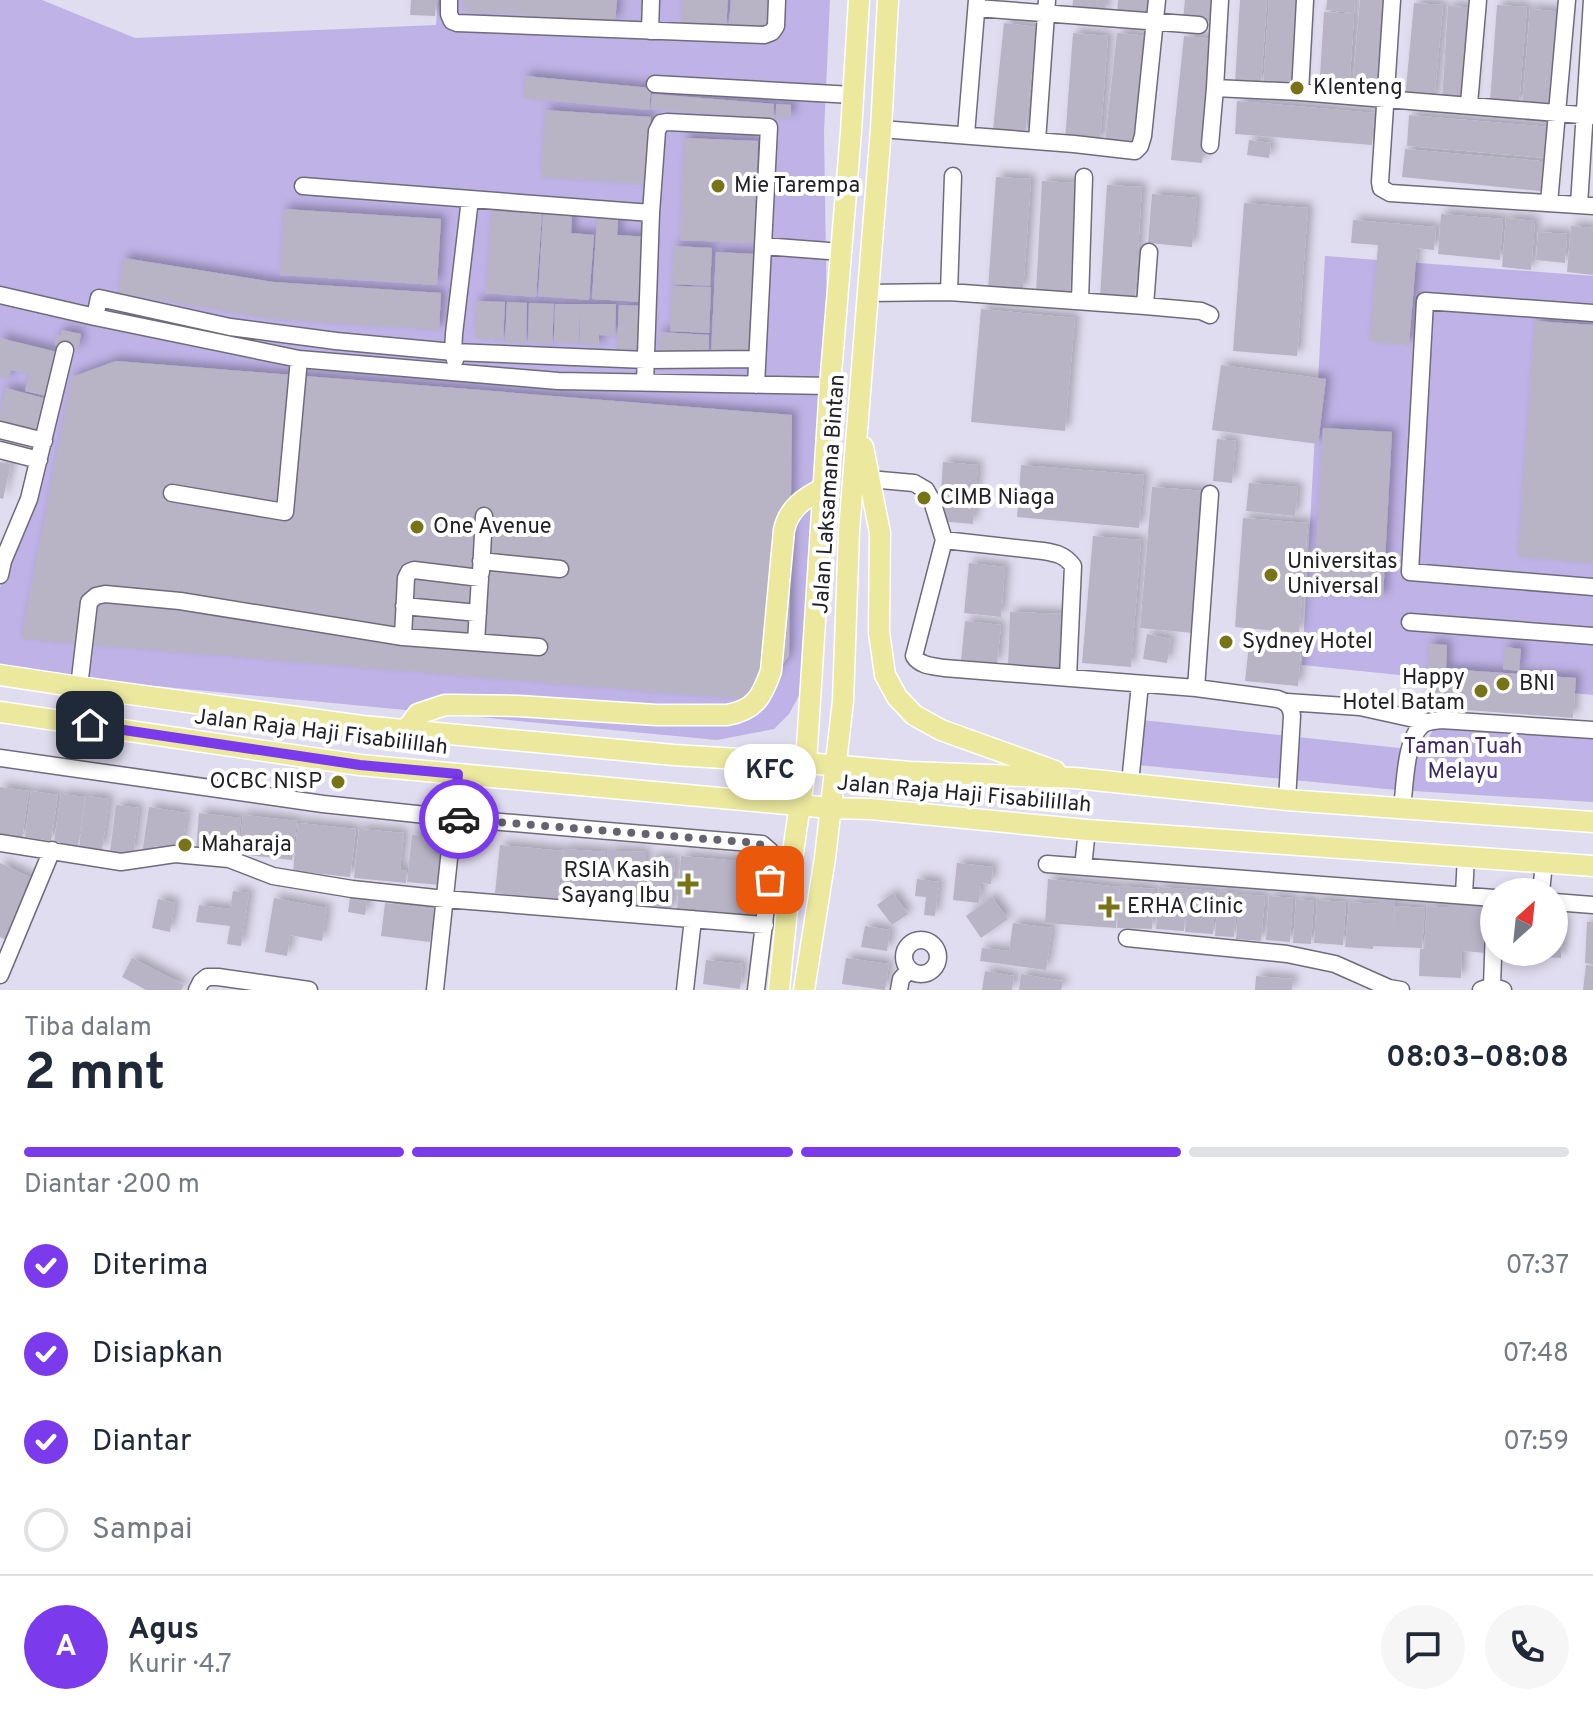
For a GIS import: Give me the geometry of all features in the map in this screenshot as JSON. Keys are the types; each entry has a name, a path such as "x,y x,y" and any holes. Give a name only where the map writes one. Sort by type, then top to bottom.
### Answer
{"main road":[{"name":"Jalan Laksamana Bintan","path":"779,990 806,763 859,0"},
{"name":"Jalan Laksamana Bintan","path":"804,990 825,858 843,701 849,531 881,129 888,0"},
{"path":"858,423 880,533 879,632 885,675 897,697 914,715 941,730 1075,778"},
{"path":"407,729 418,714 455,705 656,715 727,715 748,708 758,701 765,690 771,671 787,519 804,498 824,488"},
{"name":"Jalan Raja Haji Fisabilillah","path":"0,675 362,726 674,755 910,772 1075,778 1287,800 1593,822"},
{"name":"Jalan Raja Haji Fisabilillah","path":"0,712 360,765 1087,830 1593,866"}],"street":[{"path":"449,0 449,18 457,23 769,34 776,26 777,0"},
{"path":"650,31 651,0"},
{"path":"881,129 1135,151 1143,136 1157,0"},
{"path":"1210,145 1220,0"},
{"path":"1300,92 1305,0"},
{"path":"1392,0 1381,188 1390,193 1586,206 1592,0"},
{"path":"1469,104 1478,0"},
{"path":"1549,203 1567,0"},
{"path":"966,134 977,4 1046,7 1199,25"},
{"path":"1037,141 1046,7"},
{"path":"655,84 853,95"},
{"path":"1215,88 1469,104 1588,116"},
{"path":"645,383 657,131 661,123 667,122 769,127 756,385"},
{"path":"949,292 953,176"},
{"path":"1080,301 1084,177"},
{"path":"303,186 651,213"},
{"path":"458,372 453,352 470,199"},
{"path":"763,246 842,252"},
{"path":"1145,306 1149,252"},
{"path":"867,293 949,292 1145,306 1201,311 1210,315"},
{"path":"0,295 299,359 558,381 830,386"},
{"path":"95,317 99,298 230,327 453,352 646,360 757,359"},
{"path":"1593,313 1425,301 1410,572 1593,587"},
{"path":"336,341 339,363"},
{"path":"1,565 29,499 65,350"},
{"path":"172,493 285,512 299,359"},
{"path":"0,430 44,441"},
{"path":"0,450 39,460"},
{"path":"869,479 914,483 926,490 944,540 914,656 917,661 944,668 1196,688 1287,702 1360,707 1428,722"},
{"path":"1196,688 1210,494"},
{"path":"476,642 484,516"},
{"path":"944,540 1057,553 1068,559 1073,566 1068,677"},
{"path":"403,637 406,578 409,572 560,569"},
{"path":"79,687 89,602 105,594 180,601 403,637 539,647"},
{"path":"404,606 478,613"},
{"path":"1410,622 1593,636"},
{"path":"1130,783 1140,684"},
{"path":"1287,702 1292,716 1287,800"},
{"path":"1402,808 1413,737 1428,722 1441,720 1593,730"},
{"path":"0,758 323,804 762,844 770,851 772,858 756,990"},
{"path":"435,990 458,774"},
{"path":"1083,867 1087,830"},
{"path":"0,843 121,862 175,854 229,859 273,876 352,889 765,925"},
{"path":"0,975 52,850"},
{"path":"1464,895 1466,856"},
{"path":"1542,878 1544,863"},
{"path":"1047,864 1480,897"},
{"path":"1568,903 1593,905"},
{"path":"685,990 693,919"},
{"path":"1127,938 1287,954 1335,964 1389,988 1401,990"},
{"path":"1492,989 1493,966"},
{"path":"899,990 901,979 909,970"},
{"path":"197,990 207,977 309,990"}],"green space":[{"path":"0,0 42,0 135,38 436,25 438,0 830,0 824,132 828,386 818,661 789,714 774,729 717,740 0,671 0,588 34,436 0,427"},
{"path":"1325,256 1593,276 1593,695 1302,665"},
{"name":"Taman Tuah Melayu","path":"1142,720 1427,751 1435,727 1593,736 1593,802 1397,790 1138,765"}],"building":[{"path":"411,0 436,0 435,16 410,15"},
{"path":"464,0 617,0 615,22 463,11"},
{"path":"683,0 728,0 726,27 681,23"},
{"path":"731,0 769,0 767,27 729,24"},
{"path":"1073,0 1106,0 1105,13 1072,9"},
{"path":"1118,0 1152,0 1151,17 1117,14"},
{"path":"1185,0 1217,0 1215,22 1183,19"},
{"path":"1240,0 1267,0 1261,85 1235,83"},
{"path":"1269,0 1306,0 1300,89 1263,87"},
{"path":"1327,0 1355,0 1354,13 1326,10"},
{"path":"1360,0 1387,0 1380,93 1352,91"},
{"path":"1414,3 1443,5 1434,102 1405,99"},
{"path":"1497,5 1527,7 1519,105 1490,102"},
{"path":"1448,6 1477,8 1471,104 1442,102"},
{"path":"1530,9 1565,12 1556,110 1522,107"},
{"path":"1324,12 1354,14 1349,94 1319,92"},
{"path":"1004,23 1037,27 1025,134 993,130"},
{"path":"1073,33 1108,36 1100,143 1065,140"},
{"path":"1117,33 1148,36 1137,145 1105,141"},
{"path":"1184,36 1215,39 1202,163 1171,160"},
{"path":"525,76 651,88 649,110 523,98"},
{"path":"652,94 774,104 773,119 651,109"},
{"path":"1237,101 1374,113 1372,145 1235,134"},
{"path":"776,104 791,105 791,118 776,118"},
{"path":"545,110 651,117 647,184 541,177"},
{"path":"1409,115 1550,127 1548,158 1407,146"},
{"path":"684,138 758,141 754,243 680,240"},
{"path":"1249,140 1271,143 1269,158 1247,155"},
{"path":"1405,149 1551,162 1549,192 1402,177"},
{"path":"996,177 1031,179 1023,291 988,289"},
{"path":"1042,181 1076,183 1070,295 1036,292"},
{"path":"1107,185 1142,187 1135,299 1100,297"},
{"path":"1152,194 1197,198 1192,247 1148,243"},
{"path":"1244,203 1308,208 1297,356 1233,351"},
{"path":"284,209 441,219 437,285 280,275"},
{"path":"492,211 542,214 536,297 486,293"},
{"path":"543,214 572,216 571,233 594,235 589,300 538,296"},
{"path":"1441,214 1503,219 1500,260 1438,254"},
{"path":"597,217 618,219 617,235 648,237 644,302 592,299"},
{"path":"1506,218 1535,221 1531,270 1502,267"},
{"path":"1353,220 1436,227 1434,250 1417,248 1409,345 1370,341 1378,245 1351,243"},
{"path":"1571,226 1593,228 1593,275 1567,272"},
{"path":"1538,232 1567,234 1565,263 1536,260"},
{"path":"674,246 712,248 710,286 672,284"},
{"path":"716,252 755,254 748,356 711,355"},
{"path":"124,258 273,282 441,293 439,330 271,319 118,293"},
{"path":"672,286 711,287 709,333 670,331"},
{"path":"476,301 505,302 503,340 475,338"},
{"path":"507,302 527,303 526,343 505,342"},
{"path":"529,303 554,304 552,344 528,343"},
{"path":"555,304 616,304 615,336 599,335 599,346 580,345 580,311 579,343 554,342"},
{"path":"619,305 645,306 643,350 617,349"},
{"path":"981,309 1075,318 1065,431 971,422"},
{"path":"1535,321 1593,325 1593,563 1518,557"},
{"path":"62,330 81,334 78,350 55,345 57,335 61,336"},
{"path":"660,332 709,335 709,358 659,356"},
{"path":"0,338 57,352 46,396 25,391 29,374 11,370 8,379 0,378"},
{"name":"One Avenue","path":"116,361 792,415 789,656 754,700 21,639 72,377"},
{"path":"1221,365 1326,379 1318,444 1212,430"},
{"path":"6,388 51,400 42,434 0,424"},
{"path":"1323,428 1392,432 1383,598 1314,594"},
{"path":"1217,439 1236,441 1232,483 1213,481"},
{"path":"0,462 11,464 3,499 0,498"},
{"path":"943,462 978,465 973,524 939,521"},
{"path":"1021,465 1144,475 1139,528 1017,517"},
{"path":"1249,483 1298,487 1295,516 1246,511"},
{"path":"1152,487 1205,491 1193,633 1140,628"},
{"name":"Universitas Universal","path":"1243,518 1308,523 1299,633 1235,627"},
{"path":"1093,536 1141,540 1131,667 1082,663"},
{"path":"969,563 1005,567 1001,617 964,613"},
{"path":"1010,612 1064,614 1062,669 1008,667"},
{"path":"965,621 1001,625 997,664 961,660"},
{"path":"1147,634 1171,639 1167,663 1143,659"},
{"path":"1429,644 1447,645 1446,669 1576,678 1573,718 1425,707"},
{"path":"1249,645 1301,650 1298,686 1245,681"},
{"path":"1505,647 1521,649 1519,671 1503,669"},
{"path":"0,787 29,791 22,839 0,836"},
{"path":"31,791 58,795 51,841 25,837"},
{"path":"61,794 85,797 78,846 54,842"},
{"path":"86,796 109,799 102,850 79,847"},
{"path":"116,805 139,808 133,855 110,852"},
{"path":"149,807 187,813 181,850 154,846 153,855 142,854"},
{"path":"199,813 241,818 237,852 196,848"},
{"path":"243,815 297,821 292,860 239,854"},
{"path":"298,823 356,829 350,877 293,871"},
{"path":"359,829 404,833 400,870 407,870 406,883 354,878"},
{"path":"412,835 449,839 440,885 407,882"},
{"path":"500,845 563,851 558,899 495,893"},
{"path":"564,849 606,852 603,902 561,899"},
{"path":"608,851 646,852 644,907 606,906"},
{"path":"681,856 762,863 758,916 677,910"},
{"path":"652,857 675,859 671,912 648,910"},
{"path":"0,863 38,881 10,942 0,937"},
{"path":"957,863 993,867 991,884 981,883 979,903 953,900"},
{"path":"917,879 939,882 935,916 924,915 926,897 915,896"},
{"path":"1048,879 1119,887 1116,928 1045,923"},
{"path":"1120,886 1155,889 1152,929 1117,928"},
{"path":"1159,887 1187,889 1184,931 1156,929"},
{"path":"1188,889 1216,891 1213,934 1185,932"},
{"path":"233,891 249,893 241,946 227,944 230,926 196,922 199,905 230,909"},
{"path":"1218,891 1238,893 1234,937 1215,936"},
{"path":"893,893 908,914 892,925 877,905"},
{"path":"1239,894 1265,896 1261,941 1236,939"},
{"path":"1269,896 1293,898 1290,942 1266,940"},
{"path":"992,897 1008,919 981,938 966,916"},
{"path":"274,898 327,908 322,941 290,935 287,956 265,952"},
{"path":"350,898 367,901 365,915 348,912"},
{"path":"158,899 175,903 170,932 152,928"},
{"path":"1296,899 1314,901 1311,944 1293,943"},
{"path":"1377,899 1395,900 1393,930 1396,906 1425,908 1422,948 1345,947 1349,902 1377,904"},
{"path":"1317,900 1346,902 1343,945 1314,943"},
{"path":"385,903 434,909 430,942 381,936"},
{"path":"1448,904 1480,906 1480,952 1462,951 1461,978 1419,976 1427,906 1448,908"},
{"path":"1587,922 1593,922 1593,964 1585,963"},
{"path":"1013,923 1052,928 1046,970 980,961 982,948 1009,951"},
{"path":"865,926 890,930 887,951 861,947"},
{"path":"132,958 184,985 181,990 146,990 122,977"},
{"path":"846,958 889,964 885,990 842,984"},
{"path":"706,960 743,964 740,989 703,984"},
{"path":"1586,965 1593,966 1593,990 1583,990"},
{"path":"985,971 1014,976 1012,990 982,990"},
{"path":"1021,974 1063,981 1061,990 1019,990"},
{"path":"1256,976 1293,979 1292,990 1255,990"}],"way so far":[{"path":"459,819 757,843 772,854 770,880"}],"place":[{"name":"Klenteng","path":"1297,88"},
{"name":"Mie Tarempa","path":"718,186"},
{"name":"CIMB Niaga","path":"924,498"},
{"name":"One Avenue","path":"417,527"},
{"name":"Universitas Universal","path":"1271,575"},
{"name":"Sydney Hotel","path":"1226,642"},
{"name":"BNI","path":"1503,684"},
{"name":"Happy Hotel Batam","path":"1481,691"},
{"name":"OCBC NISP","path":"338,782"},
{"name":"Maharaja","path":"185,845"},
{"name":"KFC","path":"770,880"},
{"name":"RSIA Kasih Sayang Ibu","path":"688,884"},
{"name":"ERHA Clinic","path":"1109,907"}],"route":[{"path":"90,725 360,765 458,774 454,818 459,819"}]}
